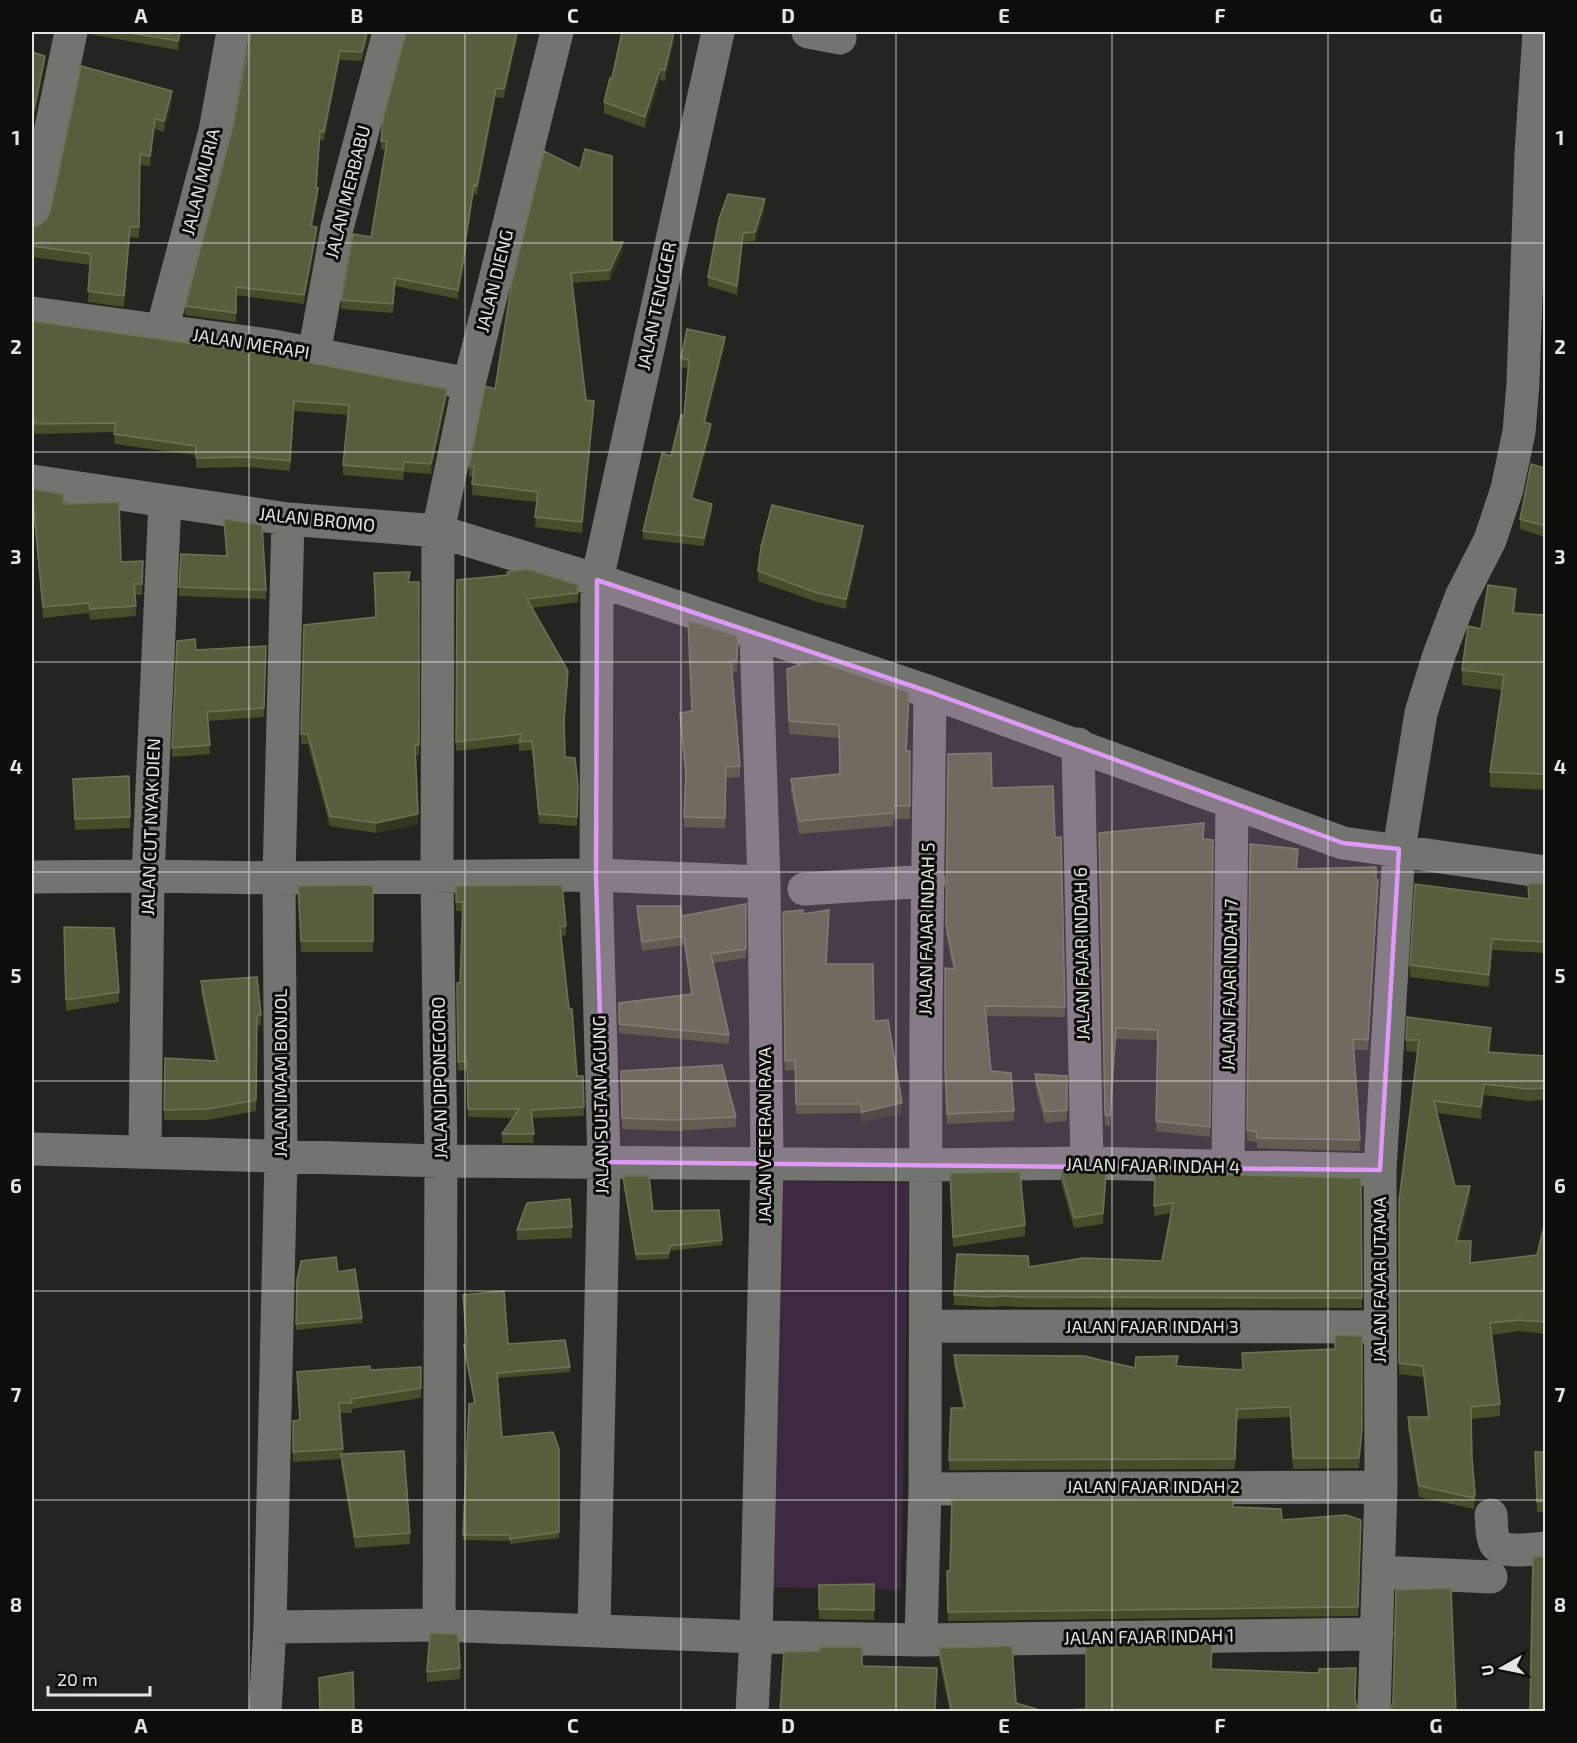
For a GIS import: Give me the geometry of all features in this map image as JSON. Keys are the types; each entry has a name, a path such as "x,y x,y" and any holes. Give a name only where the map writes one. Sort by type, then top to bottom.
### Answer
{"street":[{"path":"32,219 71,32"},
{"name":"JALAN MURIA","path":"162,330 215,131 233,32"},
{"name":"JALAN MERBABU","path":"314,354 337,228 389,32"},
{"name":"JALAN DIENG","path":"438,531 469,384 557,32"},
{"name":"JALAN TENGGER","path":"597,580 718,32"},
{"path":"808,32 840,38"},
{"name":"JALAN FAJAR UTAMA","path":"1374,1712 1381,1487 1380,1170 1399,849 1421,713 1439,655 1461,597 1490,540 1507,489 1535,349 1539,32"},
{"name":"JALAN MERAPI","path":"32,313 162,330 314,354 469,384"},
{"name":"JALAN BROMO","path":"32,481 288,519 438,531 597,580 930,692 1078,744 1343,843 1399,849 1545,872"},
{"name":"JALAN CUT NYAK DIEN","path":"145,1152 148,876 165,501"},
{"name":"JALAN IMAM BONJOL","path":"265,1712 270,1627 281,1157 279,878 288,519"},
{"name":"JALAN DIPONEGORO","path":"438,531 437,877 441,1161 439,1625"},
{"name":"JALAN SULTAN AGUNG","path":"594,1630 604,1162 596,875 597,580"},
{"name":"JALAN VETERAN RAYA","path":"752,1712 756,1637 767,1164 764,882 756,634"},
{"name":"JALAN FAJAR INDAH 5","path":"921,1640 925,1490 925,1165 930,692"},
{"name":"JALAN FAJAR INDAH 6","path":"1078,744 1087,1163"},
{"name":"JALAN FAJAR INDAH 7","path":"1228,1167 1232,803"},
{"path":"32,877 279,878 596,875 764,882"},
{"path":"804,889 928,881"},
{"name":"JALAN FAJAR INDAH 4","path":"32,1149 441,1161 925,1165 1087,1163 1380,1170"},
{"name":"JALAN FAJAR INDAH 3","path":"926,1326 1379,1327"},
{"name":"JALAN FAJAR INDAH 2","path":"925,1490 1381,1487"},
{"path":"1491,1515 1494,1542 1499,1548 1507,1550 1545,1548"},
{"path":"1379,1572 1491,1577"},
{"name":"JALAN FAJAR INDAH 1","path":"270,1627 439,1625 756,1637 921,1640 1377,1634"}],"highlighted area":[{"path":"597,580 930,692 1343,843 1399,849 1380,1170 604,1162 596,875"}],"shaded area":[{"path":"780,1181 909,1183 901,1590 772,1587"}],"building":[{"path":"125,32 180,32 178,41"},
{"path":"251,32 367,32 362,52 340,51 324,132 320,131 316,188 318,188 311,226 317,227 304,295 236,287 236,313 185,306 233,126"},
{"path":"406,32 517,32 504,89 496,88 477,186 474,185 458,290 395,278 393,304 341,300 353,234 371,237 387,141 381,141 383,119"},
{"path":"622,32 674,32 665,70 660,69 645,117 604,102"},
{"path":"32,52 45,56 32,119"},
{"path":"81,66 172,91 164,121 155,119 150,156 140,154 139,227 130,227 124,296 88,291 91,254 32,246 32,226 38,226 46,220 50,212"},
{"path":"585,149 612,156 612,242 623,242 610,270 571,273 586,400 594,401 582,522 535,517 538,492 472,484 474,467 469,466 485,386 495,389 512,281 544,151 580,169"},
{"path":"728,194 765,199 755,232 743,233 737,286 708,277 719,219"},
{"path":"32,321 265,354 447,389 431,464 404,462 403,470 343,465 349,405 294,401 290,461 248,457 196,458 196,446 114,434 116,423 35,424 32,413"},
{"path":"687,329 725,337 704,422 711,424 691,498 712,504 704,538 643,531 662,453 671,456 681,415 684,416 689,360 681,358"},
{"path":"1531,464 1545,468 1545,526 1520,519"},
{"path":"32,489 63,494 64,504 119,502 121,562 143,561 142,584 134,584 136,606 90,609 89,603 43,607"},
{"path":"772,505 863,526 846,599 817,593 758,571 761,547"},
{"path":"224,519 262,525 266,590 179,587 181,554 227,556"},
{"path":"528,569 578,585 578,593 527,599 568,671 564,720 565,757 575,758 578,785 577,817 539,814 532,741 519,742 522,734 456,742 457,580 508,575 507,572"},
{"path":"410,572 408,582 419,582 419,745 415,745 418,814 376,823 330,816 308,734 301,734 304,625 376,617 374,573"},
{"path":"1488,585 1516,589 1513,613 1545,615 1545,774 1490,772 1504,675 1462,670 1468,626 1481,629"},
{"path":"688,620 738,636 737,660 731,661 740,766 726,767 725,818 684,817 686,771 680,713 692,711"},
{"path":"195,639 196,650 266,646 264,708 207,712 210,745 172,748 177,641"},
{"path":"814,660 909,692 906,751 910,751 910,806 894,806 893,813 799,821 791,779 840,774 839,725 789,721 787,669"},
{"path":"991,753 992,788 1053,786 1055,838 1061,837 1065,1007 985,1006 991,1071 1011,1073 1014,1111 947,1114 945,968 955,969 946,924 948,754"},
{"path":"129,776 130,817 75,819 73,779"},
{"path":"1204,823 1203,839 1213,840 1210,1127 1156,1121 1158,1030 1116,1028 1110,1116 1105,1115 1099,833"},
{"path":"1250,844 1298,849 1296,869 1376,867 1376,880 1378,880 1368,1040 1353,1039 1360,1140 1257,1138 1257,1132 1247,1130"},
{"path":"1545,883 1545,942 1492,939 1489,975 1410,965 1415,884 1529,899 1528,884"},
{"path":"373,885 373,941 301,941 298,886"},
{"path":"562,885 566,926 560,927 569,1009 572,1009 577,1076 583,1076 584,1107 531,1110 534,1134 502,1134 519,1109 468,1109 467,1061 458,1062 457,983 460,983 463,902 456,902 456,886"},
{"path":"746,904 746,949 711,954 729,1035 619,1024 619,1003 692,994 684,936 642,942 637,906 680,906 682,916"},
{"path":"803,910 803,914 829,910 826,964 873,964 874,1021 888,1020 902,1103 862,1112 861,1104 796,1104 795,1060 785,1061 783,912"},
{"path":"64,927 114,928 119,992 66,1000"},
{"path":"257,977 261,1015 257,1016 256,1100 208,1109 164,1110 165,1058 217,1061 201,981"},
{"path":"1407,1017 1491,1028 1488,1052 1545,1056 1545,1088 1528,1089 1484,1084 1481,1107 1434,1101 1455,1186 1470,1186 1456,1241 1471,1241 1470,1263 1537,1255 1545,1222 1545,1322 1519,1320 1490,1323 1500,1404 1471,1407 1474,1498 1419,1486 1408,1417 1429,1417 1423,1366 1399,1363 1399,1201 1419,1040 1406,1040"},
{"path":"722,1065 736,1117 674,1120 622,1118 621,1071"},
{"path":"1035,1074 1067,1076 1067,1110 1045,1112"},
{"path":"1061,1171 1106,1172 1103,1213 1074,1218"},
{"path":"1020,1172 1025,1225 953,1237 950,1173"},
{"path":"1155,1173 1361,1178 1362,1298 954,1295 957,1254 1028,1256 1029,1267 1083,1258 1162,1261 1173,1203 1154,1206"},
{"path":"623,1176 649,1176 653,1211 719,1210 722,1240 669,1246 669,1253 636,1254"},
{"path":"570,1199 572,1227 517,1230 527,1203"},
{"path":"336,1257 338,1272 355,1269 362,1318 296,1324 297,1280 301,1261"},
{"path":"504,1291 508,1344 565,1340 570,1367 497,1373 502,1437 553,1432 559,1449 559,1532 510,1539 510,1535 463,1535 469,1404 475,1403 464,1345 467,1345 463,1295"},
{"path":"1335,1335 1362,1336 1362,1430 1359,1458 1293,1458 1290,1407 1237,1409 1235,1459 949,1460 951,1408 965,1408 954,1355 1084,1356 1135,1368 1136,1357 1178,1356 1176,1366 1243,1370 1242,1353 1335,1349"},
{"path":"370,1366 370,1370 421,1367 421,1388 351,1399 352,1403 339,1403 343,1449 293,1452 293,1421 300,1420 297,1372"},
{"path":"404,1451 410,1533 355,1537 341,1454"},
{"path":"1535,1452 1545,1452 1545,1501 1537,1502"},
{"path":"1233,1498 1233,1507 1281,1509 1282,1520 1346,1515 1361,1520 1358,1607 948,1612 947,1571 950,1571 952,1499"},
{"path":"1545,1556 1545,1712 1530,1712 1533,1557"},
{"path":"874,1584 874,1610 819,1609 819,1585"},
{"path":"1451,1588 1456,1712 1390,1712 1393,1702 1396,1590"},
{"path":"430,1633 458,1634 460,1668 427,1672"},
{"path":"1212,1644 1211,1669 1319,1673 1319,1669 1356,1668 1355,1700 1359,1712 952,1712 939,1648 1012,1646 1016,1703 1043,1711 1086,1709 1086,1645"},
{"path":"820,1647 862,1647 862,1666 937,1668 935,1712 780,1712 784,1652 820,1651"},
{"path":"353,1672 354,1712 320,1712 319,1678"}]}
